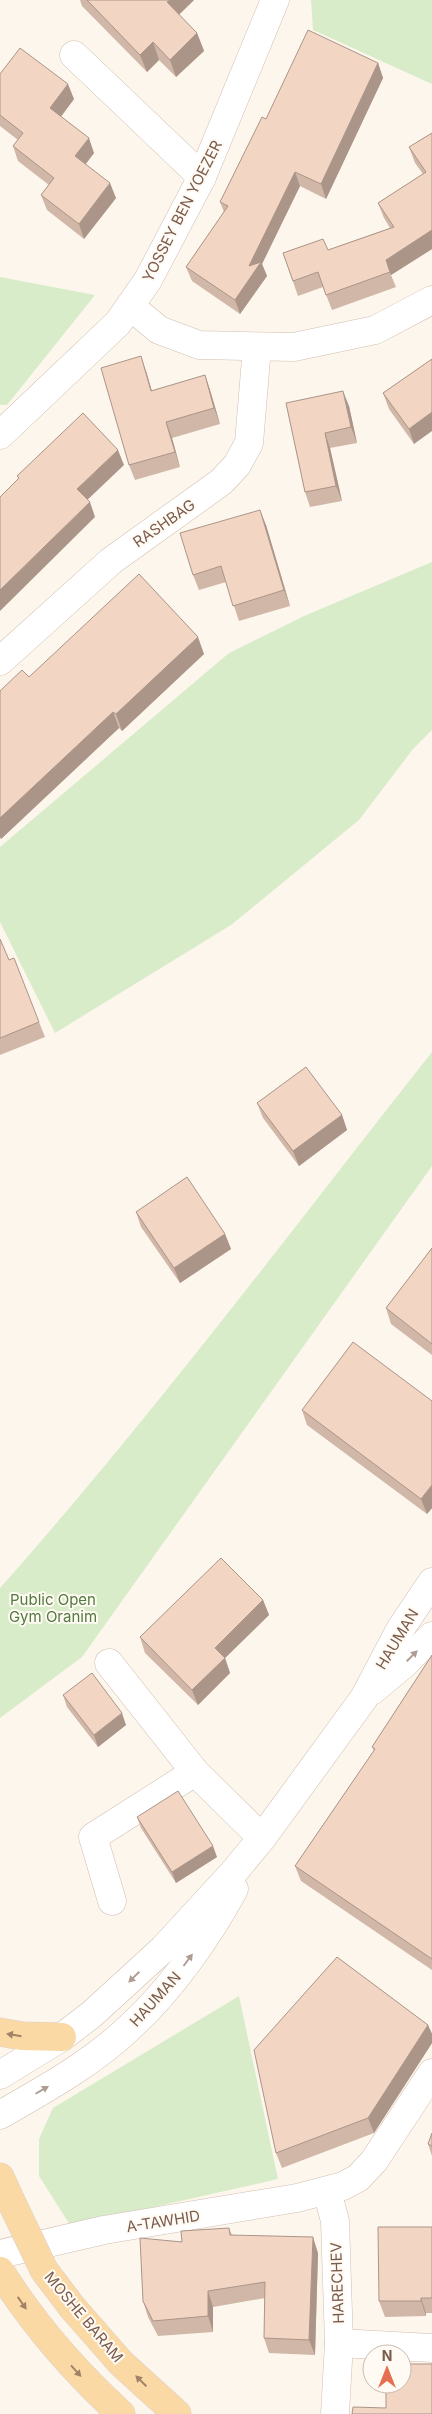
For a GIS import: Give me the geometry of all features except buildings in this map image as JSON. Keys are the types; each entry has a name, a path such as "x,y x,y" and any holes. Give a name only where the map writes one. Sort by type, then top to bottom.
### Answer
{"main road":[{"path":"0,2032 22,2036 62,2036"},
{"name":"MOSHE BARAM","path":"5,2188 44,2270 72,2307 121,2363 177,2414"},
{"path":"0,2271 44,2335 88,2383 121,2414"}],"street":[{"name":"YOSSEY BEN YOEZER","path":"0,435 118,323 158,263 202,177 275,0"},
{"path":"74,55 202,177"},
{"path":"130,306 159,330 199,345 294,347 375,330 432,300"},
{"name":"RASHBAG","path":"0,661 111,561 221,482 237,465 249,443 257,347"},
{"name":"HAUMAN","path":"0,2075 62,2036 99,2009 156,1955 197,1912 262,1838 364,1698 401,1628 432,1582"},
{"name":"HAUMAN","path":"364,1698 404,1664 432,1636"},
{"path":"109,1663 195,1772 231,1810 262,1838"},
{"path":"112,1901 93,1837 195,1772"},
{"name":"HAUMAN","path":"0,2115 95,2056 130,2028 181,1970 208,1934 262,1838"},
{"name":"A-TAWHID","path":"0,2254 104,2230 197,2216 327,2191 343,2186 358,2178 374,2161 432,2073"},
{"name":"HARECHEV","path":"327,2191 335,2221 339,2343 432,2348"},
{"path":"335,2414 339,2343"}],"green space":[{"path":"311,0 432,0 432,84 313,30"},
{"path":"0,277 95,295 7,405 0,405"},
{"path":"432,562 432,730 413,749 359,820 231,925 55,1033 0,922 0,847 229,653 304,616"},
{"name":"Public Open Gym Oranim","path":"432,1052 432,1166 82,1657 0,1718 0,1588 166,1391"},
{"path":"239,1996 278,2179 105,2218 72,2228 39,2176 39,2139 53,2108"}]}
